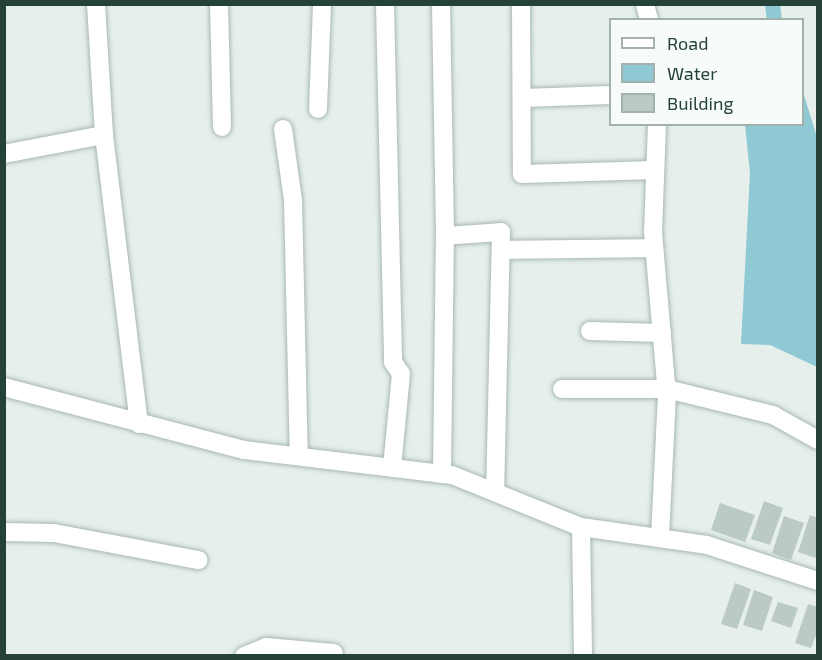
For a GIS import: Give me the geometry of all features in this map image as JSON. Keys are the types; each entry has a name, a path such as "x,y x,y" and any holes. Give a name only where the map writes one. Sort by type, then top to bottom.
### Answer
{"street":[{"path":"96,4 104,135 139,424"},
{"path":"219,4 222,127"},
{"path":"318,109 322,4"},
{"path":"380,4 390,4"},
{"path":"441,4 444,236 441,474"},
{"path":"521,4 522,174 655,170"},
{"path":"385,5 393,362 401,374 392,468"},
{"path":"522,98 609,95"},
{"path":"657,126 654,248 667,389 660,538"},
{"path":"283,129 293,200 299,456"},
{"path":"4,154 104,135"},
{"path":"444,236 501,232 495,492"},
{"path":"501,250 654,248"},
{"path":"590,331 662,333"},
{"path":"4,387 244,450 441,474 495,492 581,527 707,545 818,582"},
{"path":"562,389 667,389 773,415 818,440"},
{"path":"581,527 583,656"},
{"path":"4,532 54,533 198,560"},
{"path":"244,656 266,647 334,653"}],"water":[{"path":"804,95 817,137 817,367 770,345 741,344 750,173 745,126 804,126"}],"building":[{"path":"764,501 783,508 770,545 751,539"},
{"path":"720,503 755,515 745,542 711,530"},
{"path":"810,515 818,518 816,558 798,552"},
{"path":"784,516 804,523 791,560 772,553"},
{"path":"735,583 751,589 737,629 721,624"},
{"path":"754,590 773,597 762,631 743,625"},
{"path":"778,602 798,608 791,628 771,621"},
{"path":"808,604 818,607 818,630 811,648 795,643"}],"waterway":[{"path":"772,4 774,18"}]}
